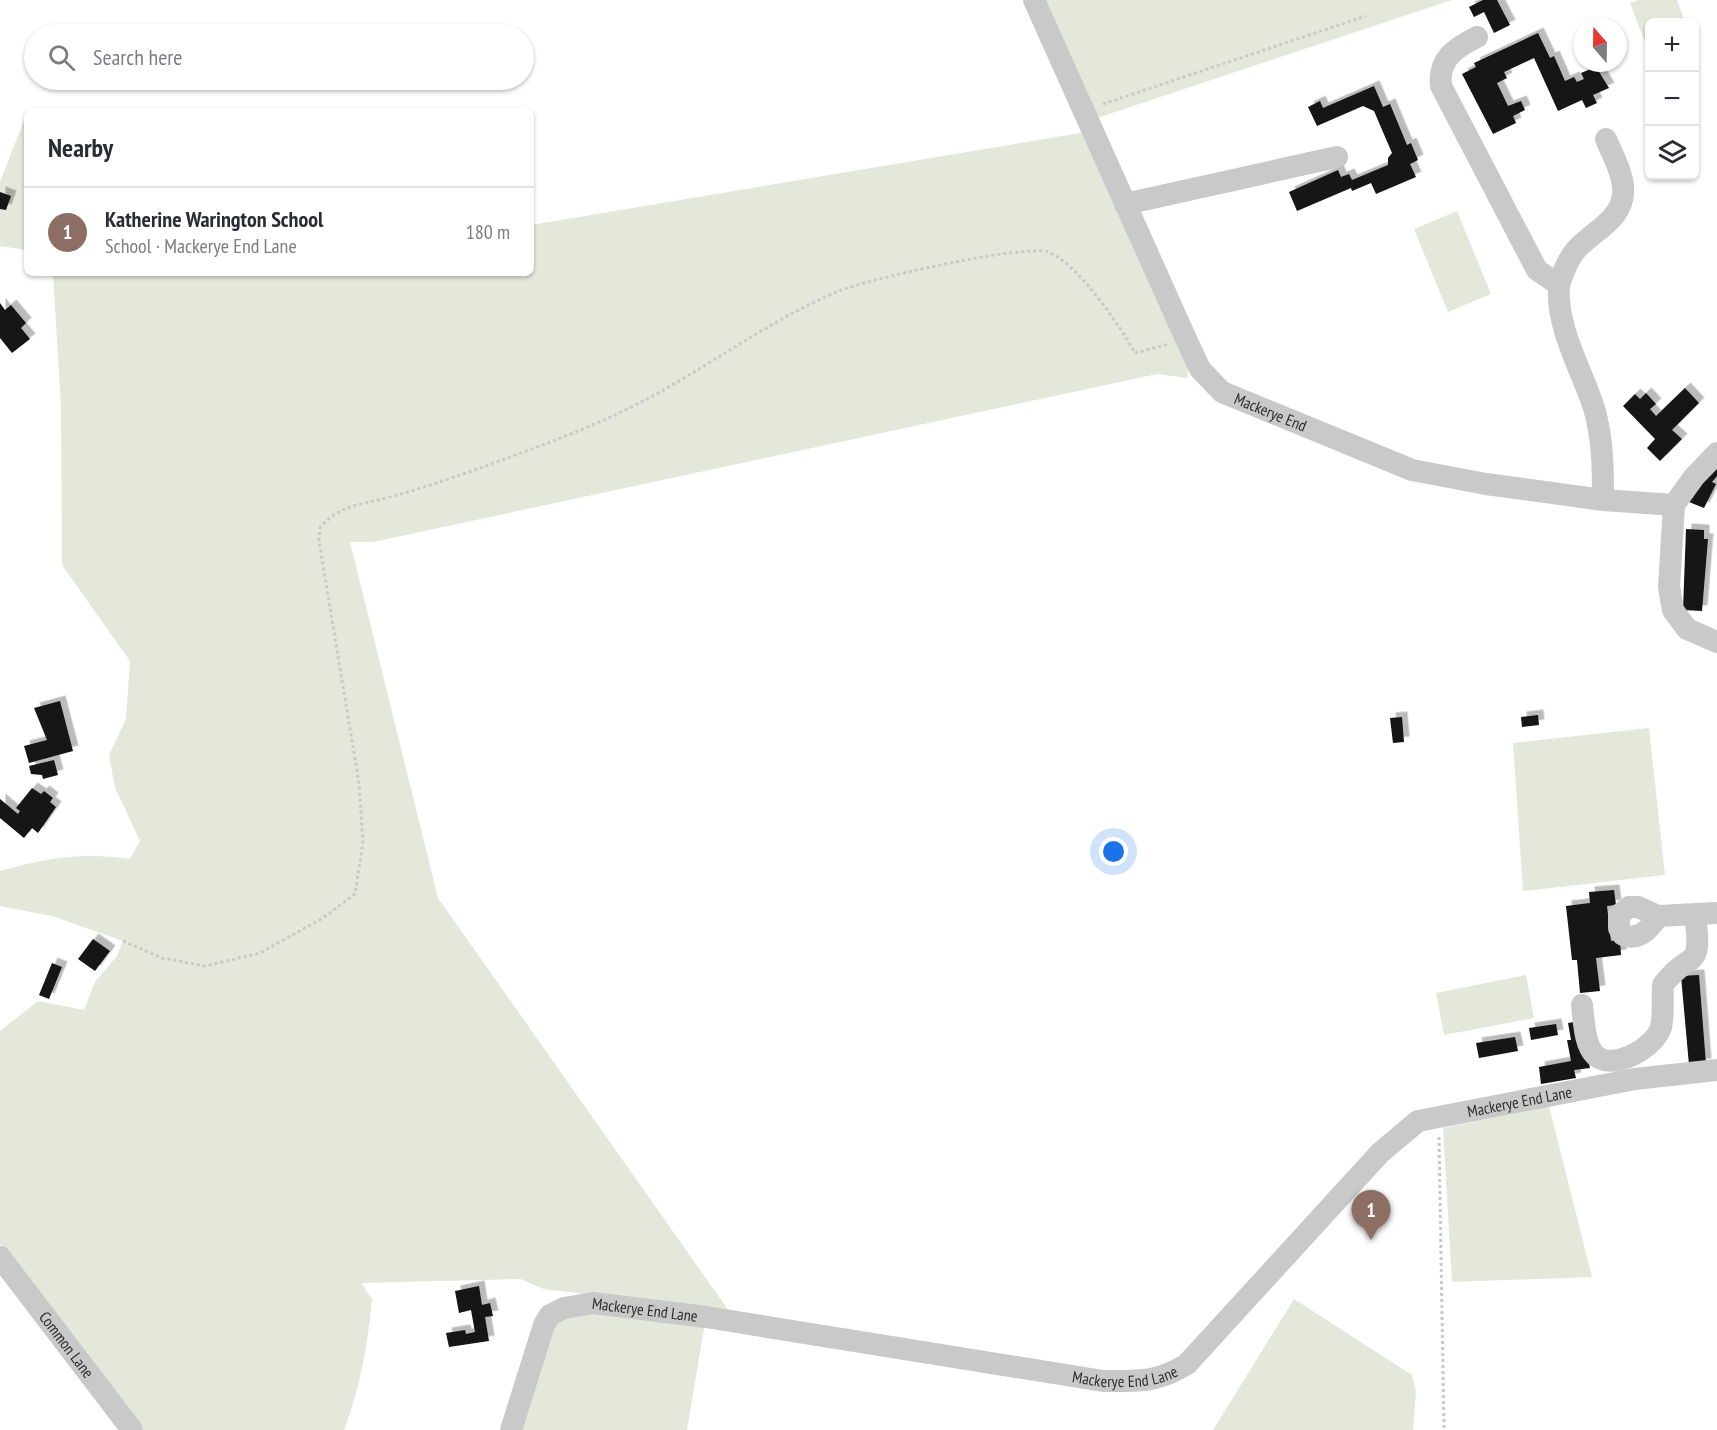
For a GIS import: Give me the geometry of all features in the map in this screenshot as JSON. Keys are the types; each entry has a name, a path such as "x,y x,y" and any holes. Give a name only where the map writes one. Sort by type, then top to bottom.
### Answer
{"street":[{"name":"Mackerye End","path":"1034,0 1200,369 1222,392 1412,470 1486,484 1603,500 1674,505"},
{"path":"1477,37 1458,46 1445,59 1440,74 1441,86 1537,270 1559,285"},
{"path":"1603,500 1604,453 1594,410 1563,327 1558,301 1559,285 1565,267 1575,251 1618,211 1623,199 1623,186 1606,139"},
{"path":"1125,204 1337,157"},
{"path":"1717,453 1694,477 1674,505 1669,587 1672,610 1687,629 1717,642"},
{"path":"1582,1005 1588,1041 1593,1054 1601,1059 1620,1059 1646,1048 1660,1029 1663,985 1696,956 1706,914 1658,916"},
{"name":"Mackerye End Lane","path":"511,1430 544,1325 550,1315 564,1308 593,1303 706,1317 1103,1381 1147,1381 1167,1376 1187,1364 1380,1153 1418,1121 1443,1114 1635,1079 1717,1070"},
{"name":"Common Lane","path":"0,1257 132,1430"}],"path":[{"path":"1084,110 1366,16"},
{"path":"123,941 162,958 204,966 260,953 323,918 354,894 363,842 359,783 319,541 320,527 334,513 353,504 385,499 482,467 621,412 803,308 840,290 891,276 1023,251 1048,252 1082,278 1136,352 1186,339"},
{"path":"1443,1114 1439,1131 1444,1430"}],"shaded area":[{"path":"1044,0 1452,0 1097,118"},
{"path":"1638,0 1677,0 1684,18 1645,18 1645,42 1630,3"},
{"path":"24,121 24,250 0,246 0,182"},
{"path":"1086,132 1189,364 1187,378 1157,374 373,542 350,542 438,898 729,1311 543,1289 521,1279 361,1283 372,1299 366,1349 359,1382 344,1430 142,1430 0,1244 0,1031 38,1001 84,1010 95,982 117,956 123,941 52,916 0,906 0,871 80,856 130,859 140,841 115,788 109,755 126,719 130,661 62,565 61,407 53,276 534,276 534,224"},
{"path":"1457,211 1491,294 1448,312 1414,229"},
{"path":"1649,728 1665,875 1523,891 1513,743"},
{"path":"1526,975 1534,1018 1444,1035 1436,993"},
{"path":"1549,1106 1592,1277 1452,1282 1443,1128"},
{"path":"1294,1299 1412,1375 1416,1392 1413,1430 1213,1430"},
{"path":"579,1311 705,1323 687,1430 517,1430 551,1324"}],"building":[{"path":"1483,0 1497,0 1510,25 1494,33 1484,12 1474,17 1469,7"},
{"path":"1538,33 1550,58 1554,56 1565,81 1574,77 1577,82 1584,79 1581,73 1599,72 1609,88 1593,95 1597,103 1586,108 1582,100 1558,111 1534,58 1504,72 1507,78 1497,83 1508,106 1521,101 1525,110 1513,116 1516,123 1493,134 1462,74 1476,67 1474,63"},
{"path":"1374,86 1383,107 1390,104 1407,145 1411,143 1418,160 1410,164 1416,177 1376,194 1371,183 1352,191 1351,188 1297,211 1289,192 1338,170 1341,177 1349,174 1352,180 1388,165 1388,158 1392,153 1374,111 1363,106 1317,126 1308,107 1320,101 1323,108"},
{"path":"0,192 11,196 6,210 0,209"},
{"path":"0,303 5,310 11,305 26,323 21,328 30,339 12,353 0,338"},
{"path":"1685,388 1699,403 1672,430 1682,439 1660,461 1647,448 1655,439 1623,406 1635,394 1640,399 1646,393 1656,404 1650,409 1656,416"},
{"path":"1717,459 1717,476 1712,482 1716,484 1704,508 1689,502"},
{"path":"1686,529 1704,530 1704,539 1708,539 1702,611 1683,610"},
{"path":"60,701 73,751 29,763 24,746 47,740 34,708"},
{"path":"1538,715 1539,725 1522,727 1521,717"},
{"path":"1402,717 1404,742 1393,743 1390,718"},
{"path":"54,760 58,775 43,779 42,775 31,774 29,766"},
{"path":"32,788 41,794 44,791 53,798 50,802 56,807 38,833 32,828 24,838 0,818 0,799 18,814 20,811 16,808"},
{"path":"1614,890 1616,905 1607,906 1611,941 1620,940 1621,955 1596,958 1600,991 1580,993 1577,960 1572,960 1566,906 1590,903 1589,892"},
{"path":"93,939 110,951 95,971 78,959"},
{"path":"52,963 62,967 49,999 39,995"},
{"path":"1699,975 1706,1064 1689,1065 1681,976"},
{"path":"1580,1021 1590,1068 1574,1070 1576,1078 1541,1084 1539,1067 1571,1061 1567,1040 1571,1040 1568,1023"},
{"path":"1556,1024 1558,1035 1531,1040 1529,1028"},
{"path":"1515,1037 1518,1051 1479,1058 1476,1043"},
{"path":"479,1286 482,1305 490,1303 493,1316 485,1317 489,1341 449,1347 446,1333 465,1330 466,1334 475,1332 471,1310 459,1313 455,1291"}],"place":[{"name":"Katherine Warington School","path":"1371,1240"}]}
